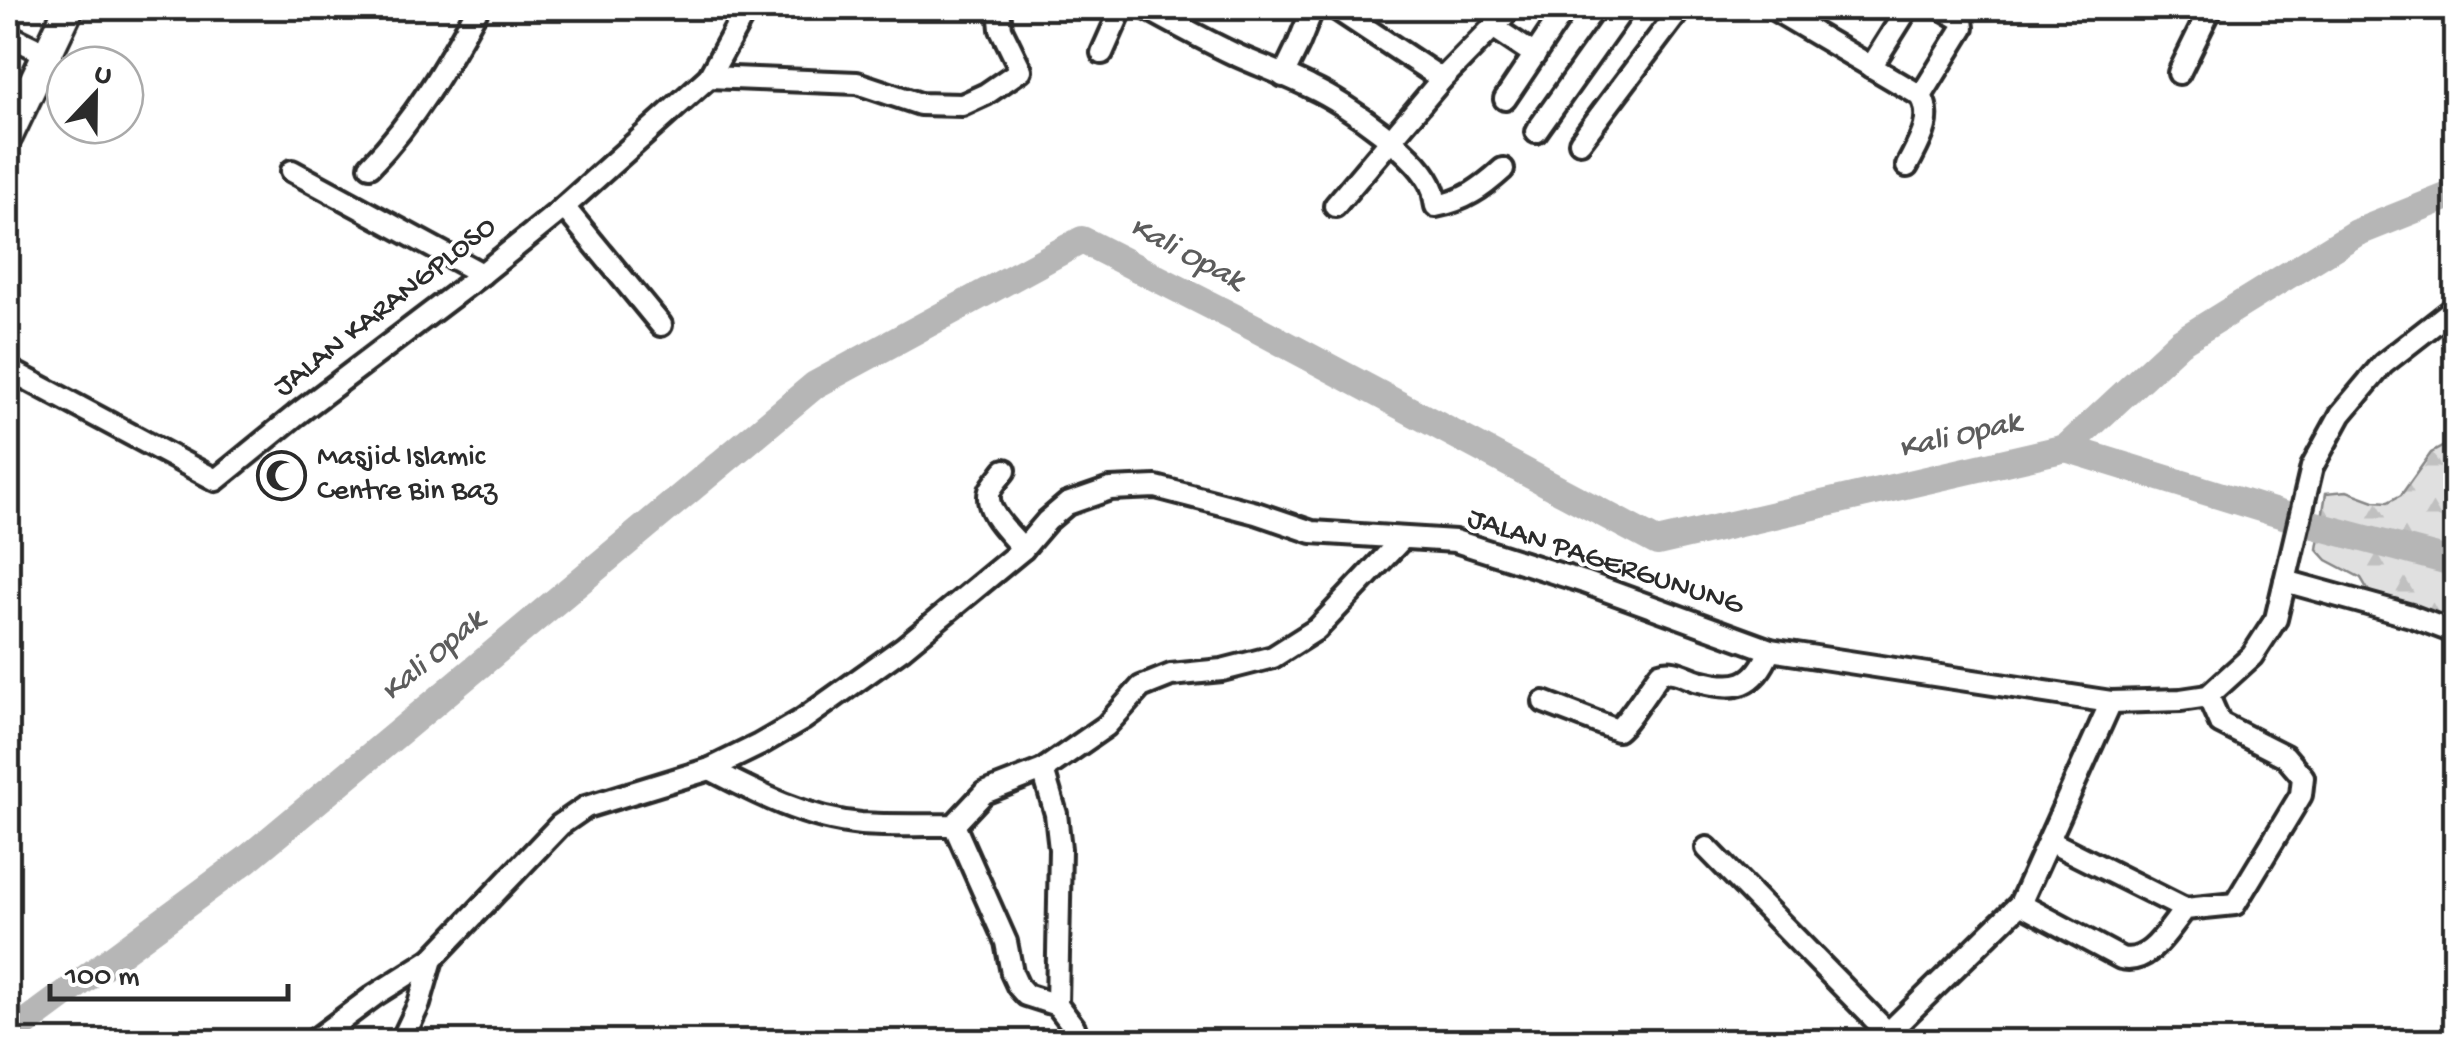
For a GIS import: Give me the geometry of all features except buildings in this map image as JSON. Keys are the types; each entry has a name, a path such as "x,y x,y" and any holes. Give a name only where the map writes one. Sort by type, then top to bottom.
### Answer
{"main road":[{"path":"51,45 68,8"},
{"path":"8,136 19,85 45,56"}],"street":[{"path":"370,166 441,76 478,8"},
{"name":"JALAN KARANGPLOSO","path":"8,369 216,480 564,207 709,77 747,8"},
{"path":"709,77 856,83 920,104 962,104 986,94 1022,70 1001,29 1000,8"},
{"path":"1102,53 1122,8"},
{"path":"1146,8 1349,109 1390,140 1429,183 1436,206 1463,199 1503,170"},
{"path":"1283,76 1313,8"},
{"path":"1335,8 1442,80"},
{"path":"1335,206 1509,8"},
{"path":"1505,98 1566,8"},
{"path":"1536,132 1624,8"},
{"path":"1580,142 1681,8"},
{"path":"1772,8 1921,96 1927,122 1907,166"},
{"path":"1870,68 1908,8"},
{"path":"1921,96 1963,28 1962,20 1942,8"},
{"path":"2179,73 2211,8"},
{"path":"1493,27 1535,55"},
{"path":"8,36 45,53"},
{"path":"292,171 482,274"},
{"path":"564,207 661,324"},
{"path":"2049,841 2185,909 2235,904 2301,795 2303,777 2285,756 2220,723 2208,696 2252,656 2276,618 2312,467 2342,414 2383,364 2456,306"},
{"path":"1005,470 990,489 988,502 1023,549"},
{"name":"JALAN PAGERGUNUNG","path":"400,1042 419,1004 432,959 508,877 572,816 586,807 710,768 802,720 904,648 1023,549 1067,504 1110,489 1156,488 1256,513 1312,532 1455,542 1584,582 1770,650 2111,702 2208,696"},
{"path":"710,768 760,795 804,812 857,824 954,824 984,793 1042,770 1106,726 1140,687 1171,675 1246,665 1272,658 1288,648 1317,629 1402,539"},
{"path":"2286,581 2411,616 2456,633"},
{"path":"1544,702 1617,730 1626,724 1660,673 1668,670 1702,682 1736,685 1752,681 1770,650"},
{"path":"1707,848 1886,1037 2020,904 2111,702"},
{"path":"1042,770 1056,814 1060,850 1057,1005"},
{"path":"954,824 1006,942 1018,986 1026,995 1057,1005 1074,1027 1078,1042"},
{"path":"2020,904 2131,960 2145,956 2185,909"},
{"path":"312,1042 375,994 432,959"}],"green space":[{"path":"2444,446 2455,446 2455,624 2381,599 2368,590 2361,578 2327,560 2317,549 2326,493 2347,491 2388,502 2401,495 2431,453"}],"waterway":[{"name":"Kali Opak","path":"8,1036 246,860 815,385 1082,240 1657,542 2066,448 2180,342 2356,233 2456,193"},
{"path":"2066,448 2325,528 2456,563"}],"place":[{"name":"Masjid Islamic Centre Bin Baz","path":"282,475"}]}
